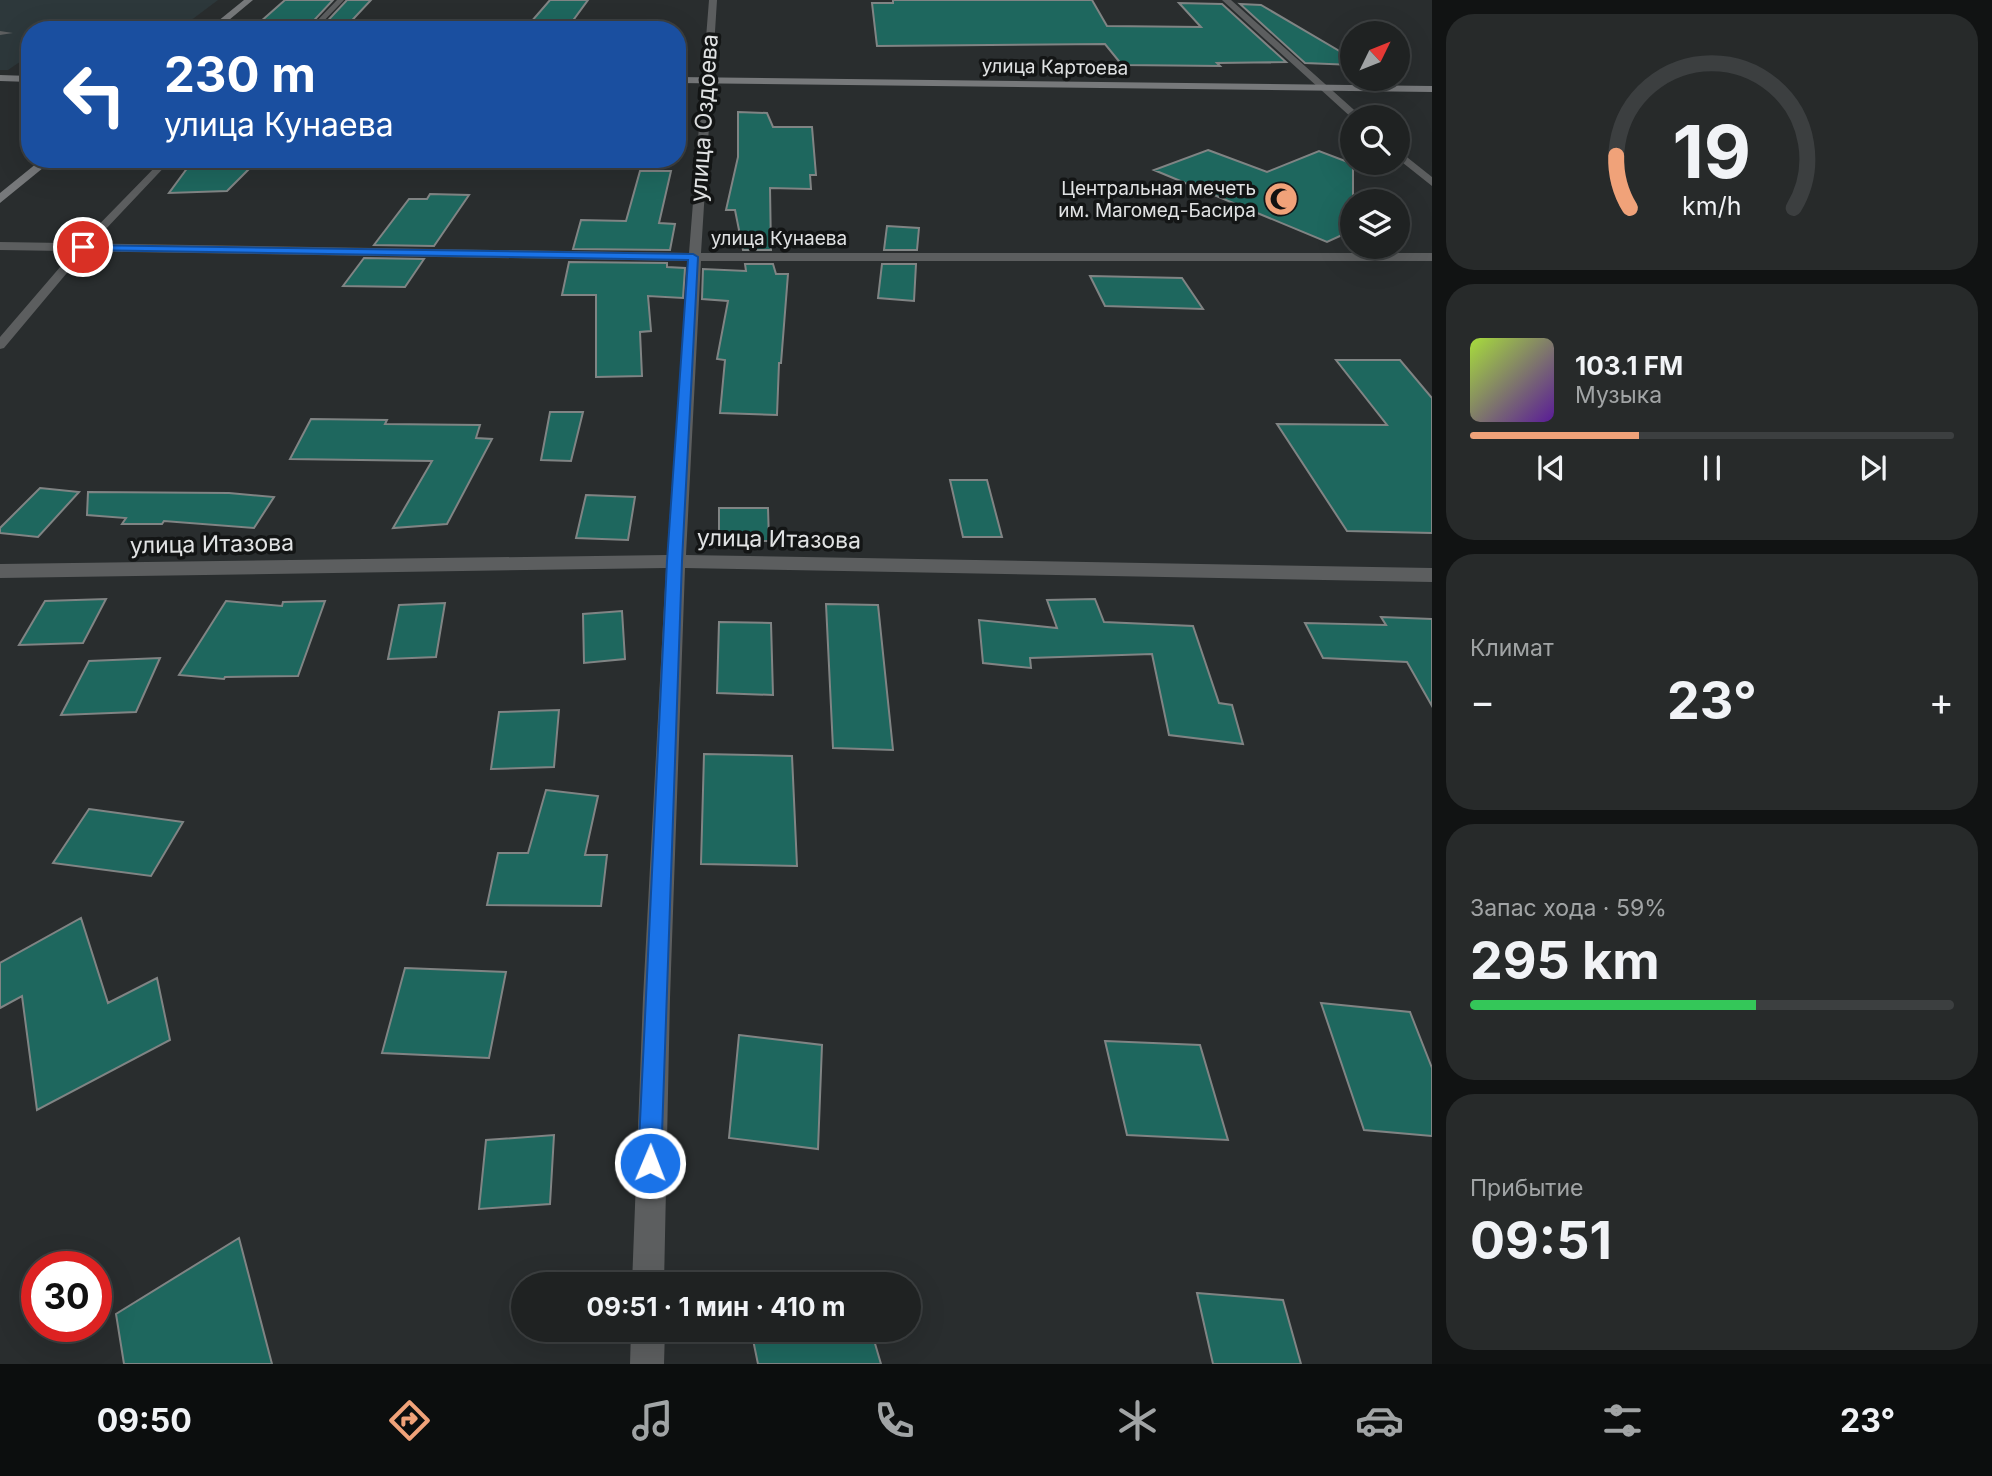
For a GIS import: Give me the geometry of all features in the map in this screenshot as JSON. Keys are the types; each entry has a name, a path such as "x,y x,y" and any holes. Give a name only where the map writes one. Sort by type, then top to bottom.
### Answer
{"main road":[{"path":"222,21 249,0"},
{"path":"0,78 21,79"},
{"name":"улица Картоева","path":"686,83 708,90 1432,89"},
{"path":"1324,101 1351,101"},
{"path":"0,199 38,168"}],"street":[{"name":"улица Оздоева","path":"648,1272 650,1138 674,561 693,257 713,0"},
{"path":"1226,0 1343,105"},
{"path":"1410,164 1432,183"},
{"name":"улица Кунаева","path":"0,246 693,257 1432,257"},
{"name":"улица Итазова","path":"0,571 674,561 1432,575"},
{"path":"648,1342 648,1364"}],"lane":[{"path":"320,21 341,0"},
{"path":"0,345 83,247 159,168"}],"shaded area":[{"path":"0,0 218,0 190,21 21,21 21,61 8,70 0,70"}],"building":[{"path":"285,0 333,0 313,21 261,21"},
{"path":"347,0 371,0 351,21 327,21"},
{"path":"550,0 588,0 573,21 532,21"},
{"path":"893,0 1092,0 1107,26 1201,27 1179,3 1222,4 1286,62 1217,63 1220,66 1122,65 1105,44 877,46 872,3 893,3"},
{"path":"1240,4 1261,5 1340,51 1340,64 1305,63"},
{"path":"738,112 767,113 773,127 812,127 816,175 810,175 811,189 770,188 771,250 743,250 735,210 726,210 738,157"},
{"name":"Центральная мечеть им. Магомед-Басира","path":"1208,150 1267,172 1319,151 1340,159 1340,175 1353,175 1353,189 1340,189 1340,236 1327,242 1154,170"},
{"path":"187,168 250,168 227,191 169,193"},
{"path":"640,171 671,171 659,223 675,224 670,250 573,249 581,220 626,221"},
{"path":"430,194 469,195 434,246 374,245 409,199 427,199"},
{"path":"887,226 919,228 917,250 884,250"},
{"path":"364,258 424,259 405,287 343,286"},
{"path":"569,262 667,263 667,267 685,268 683,298 648,296 651,331 640,332 642,376 596,377 596,295 562,295"},
{"path":"745,264 773,264 776,274 788,274 777,415 720,413 725,360 717,359 728,301 702,299 703,269 746,271"},
{"path":"882,264 916,264 914,301 878,298"},
{"path":"1090,276 1182,278 1203,309 1105,306"},
{"path":"1336,360 1400,360 1432,398 1432,533 1347,531 1277,424 1387,425"},
{"path":"550,412 583,412 571,461 541,460"},
{"path":"311,419 387,420 385,424 480,425 476,438 492,439 447,524 393,528 432,461 290,459"},
{"path":"950,480 987,480 1002,537 963,537"},
{"path":"40,488 79,492 38,537 0,533 0,528"},
{"path":"88,492 229,493 274,497 254,528 164,521 162,524 122,524 126,518 87,515"},
{"path":"586,495 635,497 628,540 576,538"},
{"path":"719,508 768,508 769,541 719,541"},
{"path":"106,599 83,643 19,645 45,601"},
{"path":"1095,599 1104,622 1193,626 1219,703 1232,705 1243,744 1169,735 1152,654 1030,658 1031,668 983,663 979,620 1057,628 1047,600"},
{"path":"226,601 282,606 283,602 325,601 298,676 224,679 179,675"},
{"path":"445,603 436,657 388,659 399,605"},
{"path":"826,604 878,605 893,750 833,748"},
{"path":"622,611 625,659 584,663 583,614"},
{"path":"1381,617 1432,619 1432,706 1407,662 1323,658 1305,623 1386,625"},
{"path":"719,622 771,623 773,695 717,693"},
{"path":"160,658 136,712 61,715 89,661"},
{"path":"559,710 554,767 491,769 499,712"},
{"path":"704,754 792,756 797,866 701,864"},
{"path":"546,790 598,796 585,855 607,855 601,906 487,905 498,853 528,853"},
{"path":"89,809 183,822 151,876 53,863"},
{"path":"81,918 108,1003 157,978 170,1040 37,1110 22,996 0,1008 0,963"},
{"path":"405,968 506,972 489,1058 382,1053"},
{"path":"1321,1003 1410,1012 1432,1068 1432,1136 1364,1130"},
{"path":"739,1035 822,1045 818,1149 729,1138"},
{"path":"1105,1041 1200,1045 1228,1140 1127,1135"},
{"path":"554,1135 550,1204 479,1209 486,1140"},
{"path":"239,1238 272,1364 124,1364 116,1314"},
{"path":"1197,1293 1283,1300 1301,1364 1213,1364"},
{"path":"753,1342 875,1342 881,1364 758,1364"}],"place":[{"name":"Центральная мечеть им. Магомед-Басира","path":"1281,199"}],"route":[{"path":"83,247 693,257 674,561 650,1163"}]}
